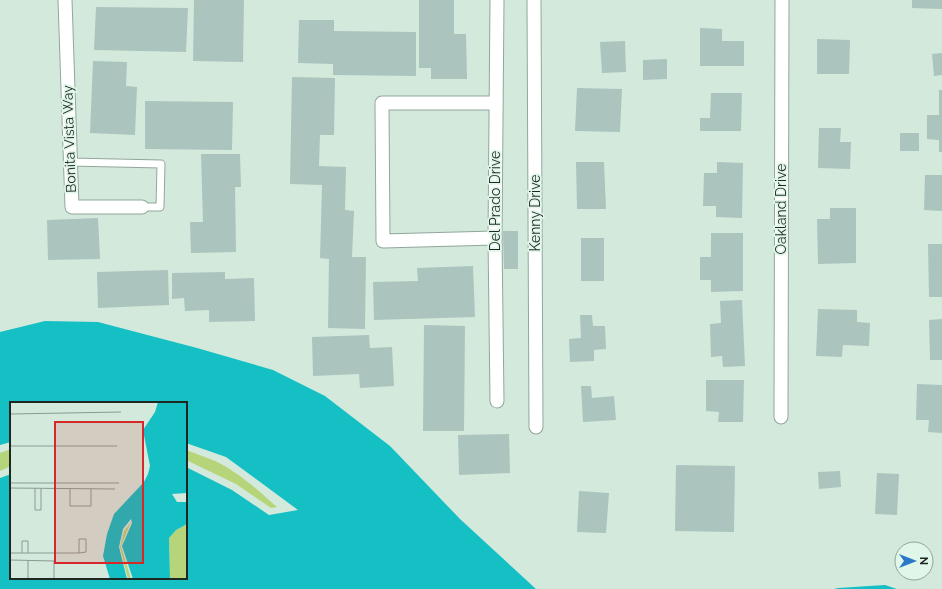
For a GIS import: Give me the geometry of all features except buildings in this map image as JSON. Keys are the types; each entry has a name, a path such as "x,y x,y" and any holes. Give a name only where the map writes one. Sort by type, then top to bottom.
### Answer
{"street":[{"name":"Bonita Vista Way","path":"65,0 72,207 142,207"},
{"name":"Del Prado Drive","path":"497,0 495,238 497,401"},
{"name":"Kenny Drive","path":"534,0 536,427"},
{"name":"Oakland Drive","path":"781,417 782,0"},
{"path":"495,238 383,241 382,103 496,103"}],"lane":[{"path":"70,162 161,164 160,207 142,207"}],"green space":[{"path":"10,449 10,466 0,471 0,453"},
{"path":"187,450 215,461 231,470 248,482 277,507 271,508 236,484 187,460"}],"water":[{"path":"45,321 98,322 273,370 325,396 390,446 460,519 536,589 0,589 0,478 10,474 10,579 187,579 187,468 232,490 269,515 298,510 226,457 187,443 187,402 10,402 10,442 0,445 0,332"},
{"path":"885,585 897,589 834,589 838,588"}]}
